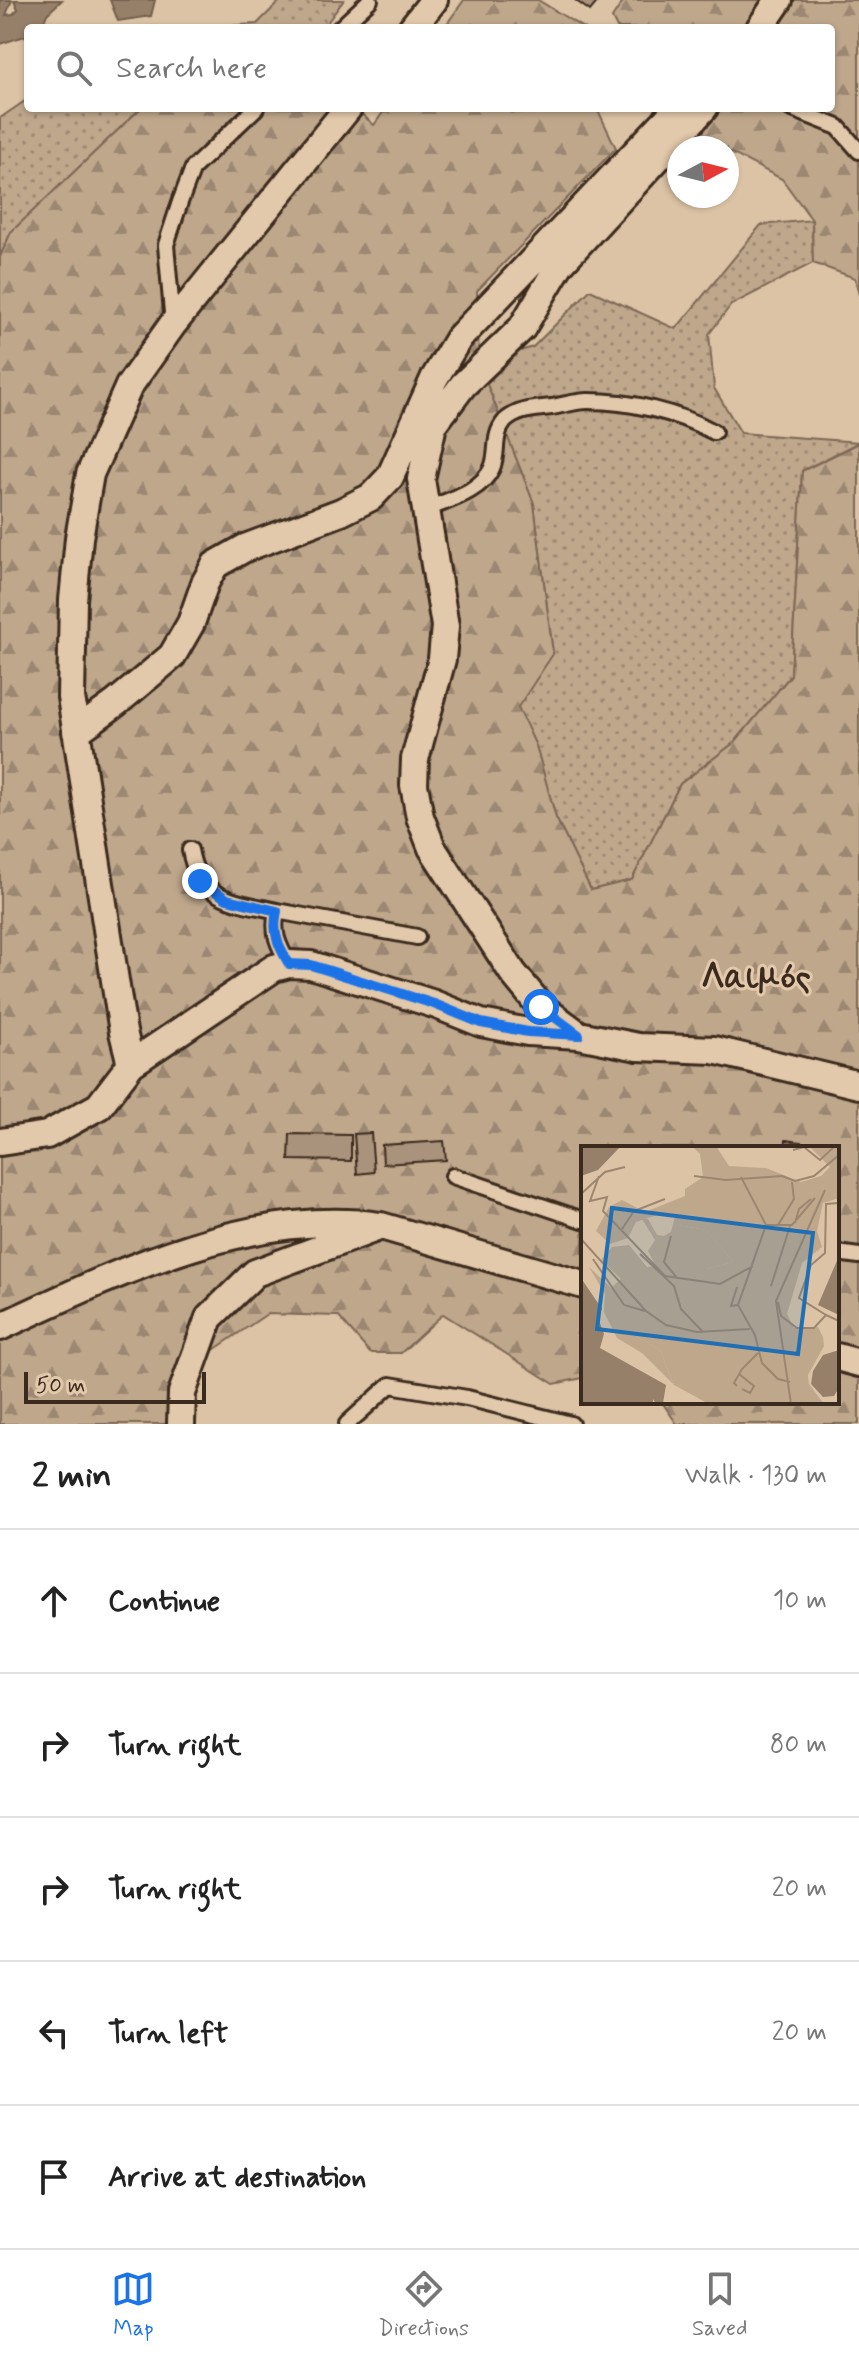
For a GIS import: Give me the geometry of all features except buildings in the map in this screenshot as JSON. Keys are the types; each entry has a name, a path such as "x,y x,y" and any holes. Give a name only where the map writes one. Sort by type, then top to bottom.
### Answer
{"street":[{"path":"415,24 434,0"},
{"path":"744,24 760,0"},
{"path":"763,24 779,0"},
{"path":"131,1064 123,1032 71,697 73,600 90,474 129,386 173,324 345,112"},
{"path":"76,732 172,656 191,623 215,565 245,548 341,512 371,497 390,477 434,379 458,339 674,112"},
{"path":"579,1035 541,1007 513,973 432,848 420,817 414,785 415,759 442,659 445,626 421,479 433,425 463,385 522,328 560,264 700,112"},
{"path":"0,1142 47,1135 99,1106 131,1064 274,968 289,964 324,970 434,1004 481,1023 528,1032 579,1035 638,1047 714,1050 859,1085"},
{"path":"0,1327 101,1280 249,1231 304,1222 354,1222 381,1226 581,1284"},
{"path":"181,1424 182,1393 209,1318 255,1273 381,1226"},
{"path":"839,1358 859,1363"}],"lane":[{"path":"344,24 370,0"},
{"path":"173,324 166,245 180,202 193,168 252,112"},
{"path":"800,112 838,127 859,151"},
{"path":"425,510 476,488 492,467 495,437 504,422 516,413 587,401 615,403 662,412 714,432"},
{"path":"190,850 192,865 200,881 227,899 417,937"},
{"path":"277,911 274,922 277,942 289,964"},
{"path":"453,1176 581,1219"},
{"path":"839,1253 859,1256"},
{"path":"347,1424 390,1385 467,1398 571,1424"}],"green space":[{"path":"281,0 344,0 326,24 257,24"},
{"path":"464,0 538,0 577,24 447,24"},
{"path":"624,0 859,0 859,295 855,278 813,263 812,220 782,179 739,157 739,136 668,134 658,112 835,112 835,24 615,24 612,18"},
{"path":"24,102 24,112 137,112 11,232 0,257 0,118"},
{"path":"137,112 359,112 374,125 383,112 599,112 616,148 477,291 479,364 534,504 553,654 518,707 536,746 556,818 591,890 632,880 680,784 735,742 791,675 802,471 859,443 859,1424 677,1424 663,1404 839,1404 839,1146 581,1146 581,1378 554,1384 443,1314 401,1353 370,1353 338,1316 267,1314 178,1374 174,1424 0,1424 0,257 11,232"},
{"path":"812,220 813,263 731,305 709,334 714,388 741,433 859,442 802,471 791,675 735,742 680,784 632,880 591,890 556,818 536,746 517,707 553,653 534,504 479,364 533,347 590,290 676,329 761,225"}],"shaded area":[{"path":"0,0 12,0 6,15 18,9 14,0 62,0 47,14 43,24 24,24 24,36 0,44"},
{"path":"110,0 155,0 151,16 118,21"}],"district":[{"name":"Λαιμός","path":"756,978"}],"route":[{"path":"200,881 227,899 277,911 274,931 289,964 311,965 434,1004 481,1023 528,1032 579,1035 541,1007"}]}
